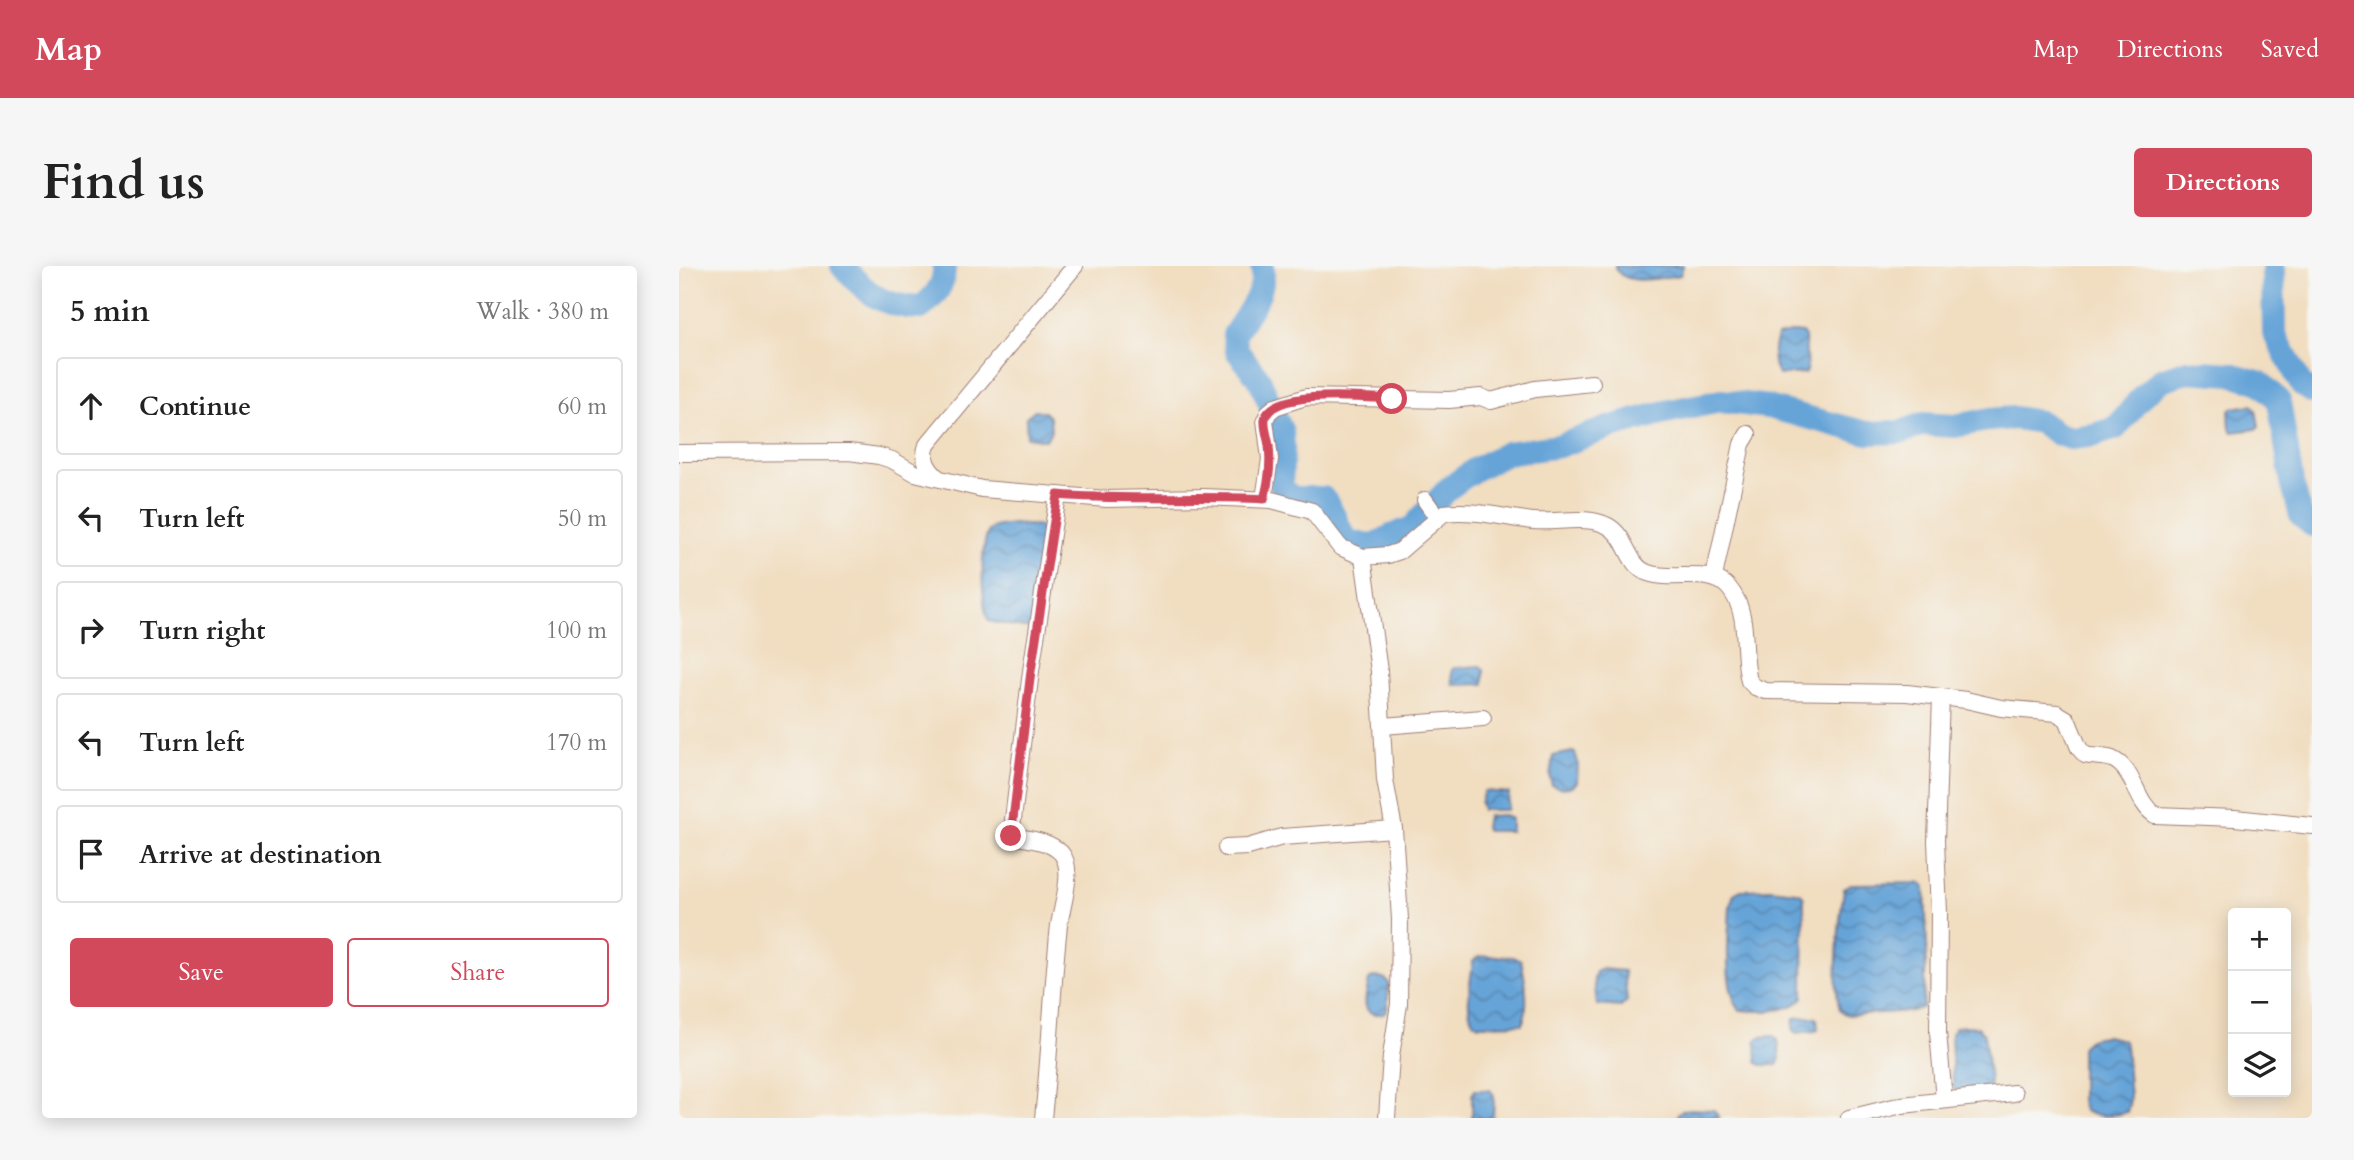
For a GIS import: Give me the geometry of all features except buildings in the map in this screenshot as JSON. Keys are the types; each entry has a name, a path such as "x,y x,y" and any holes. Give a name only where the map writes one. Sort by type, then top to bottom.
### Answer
{"street":[{"path":"938,478 926,462 924,454 927,445 1075,266"},
{"path":"1264,499 1270,459 1265,426 1272,409 1306,397 1449,400 1481,397 1491,401 1535,389 1592,383"},
{"path":"1714,578 1742,444 1748,434"},
{"path":"679,453 863,453 892,460 915,473 982,489 1107,499 1264,499 1312,511 1340,547 1363,557 1400,551 1436,515 1451,512 1537,521 1602,523 1618,533 1636,566 1646,572 1687,578 1714,578 1727,585 1736,599 1746,637 1747,676 1755,687 1784,693 1897,693 1980,702 2001,708 2047,711 2063,716 2070,725 2081,751 2088,756 2113,759 2123,768 2141,801 2155,815 2245,818 2312,826"},
{"path":"1043,1118 1060,924 1068,867 1061,853 1046,843 1011,836 1031,671 1058,495"},
{"path":"1425,500 1436,515"},
{"path":"1363,557 1377,648 1385,780 1394,829 1400,957 1399,1004 1391,1056 1387,1118"},
{"path":"1941,697 1936,841 1939,893 1938,1032 1944,1100"},
{"path":"1383,726 1483,718"},
{"path":"1226,849 1248,847 1282,837 1394,829"},
{"path":"1849,1118 1866,1116 1902,1105 2014,1093"}],"water":[{"path":"1615,266 1683,266 1680,275 1643,280 1626,277 1619,273"},
{"path":"1802,333 1805,337 1807,370 1805,373 1779,375 1773,356 1777,336"},
{"path":"2252,405 2259,426 2256,429 2233,432 2230,429 2229,411 2232,408"},
{"path":"1035,410 1044,412 1050,418 1051,431 1046,440 1027,437 1026,417"},
{"path":"1013,524 1039,526 1046,538 1033,627 1023,628 989,621 986,614 983,559 987,535 993,528"},
{"path":"1480,666 1484,670 1484,684 1453,685 1454,668"},
{"path":"1572,752 1578,762 1577,782 1565,788 1552,785 1550,777 1553,756"},
{"path":"1484,791 1509,793 1507,810 1482,810 1480,803"},
{"path":"1505,815 1511,819 1511,831 1487,831 1487,816"},
{"path":"1921,883 1925,887 1927,946 1923,1007 1912,1011 1848,1015 1841,1012 1837,970 1844,889 1851,884"},
{"path":"1741,890 1796,892 1802,894 1804,899 1803,997 1783,1009 1740,1010 1734,1000 1729,975 1730,906 1734,894"},
{"path":"1478,957 1514,957 1521,960 1526,1002 1522,1024 1479,1025 1470,1015 1473,961"},
{"path":"1603,969 1624,971 1627,1001 1621,1007 1597,1005 1594,978 1596,972"},
{"path":"1373,977 1384,978 1389,983 1387,1010 1381,1014 1371,1013 1366,1006 1369,980"},
{"path":"1815,1017 1818,1030 1793,1031 1794,1018"},
{"path":"1956,1027 1978,1027 1984,1034 1990,1081 1989,1088 1959,1093 1953,1087 1951,1033"},
{"path":"1774,1036 1778,1040 1780,1059 1777,1065 1761,1065 1757,1062 1756,1042 1760,1037"},
{"path":"2106,1036 2123,1040 2126,1045 2130,1100 2127,1112 2099,1115 2084,1111 2081,1100 2081,1048 2095,1037"},
{"path":"1475,1090 1490,1090 1494,1095 1493,1118 1472,1118 1472,1095"},
{"path":"1689,1109 1714,1110 1719,1118 1676,1118 1679,1112"}],"waterway":[{"path":"842,266 860,285 877,297 896,305 921,308 938,290 943,279 944,266"},
{"path":"1262,266 1259,293 1234,335 1237,351 1259,379 1282,432 1281,484 1284,491 1293,498 1323,498 1350,543 1375,545 1412,528 1449,488 1474,470 1507,453 1559,446 1608,428 1665,412 1721,401 1768,407 1867,433 1902,432 1923,424 1955,426 2015,418 2040,422 2058,434 2071,438 2116,428 2143,395 2161,380 2188,371 2231,374 2261,383 2279,401 2292,482 2301,516 2312,525"},
{"path":"2273,266 2274,333 2301,384 2312,392"}],"route":[{"path":"1011,836 1031,671 1058,495 1107,499 1264,499 1270,459 1265,419 1275,407 1306,397 1392,399"}]}
